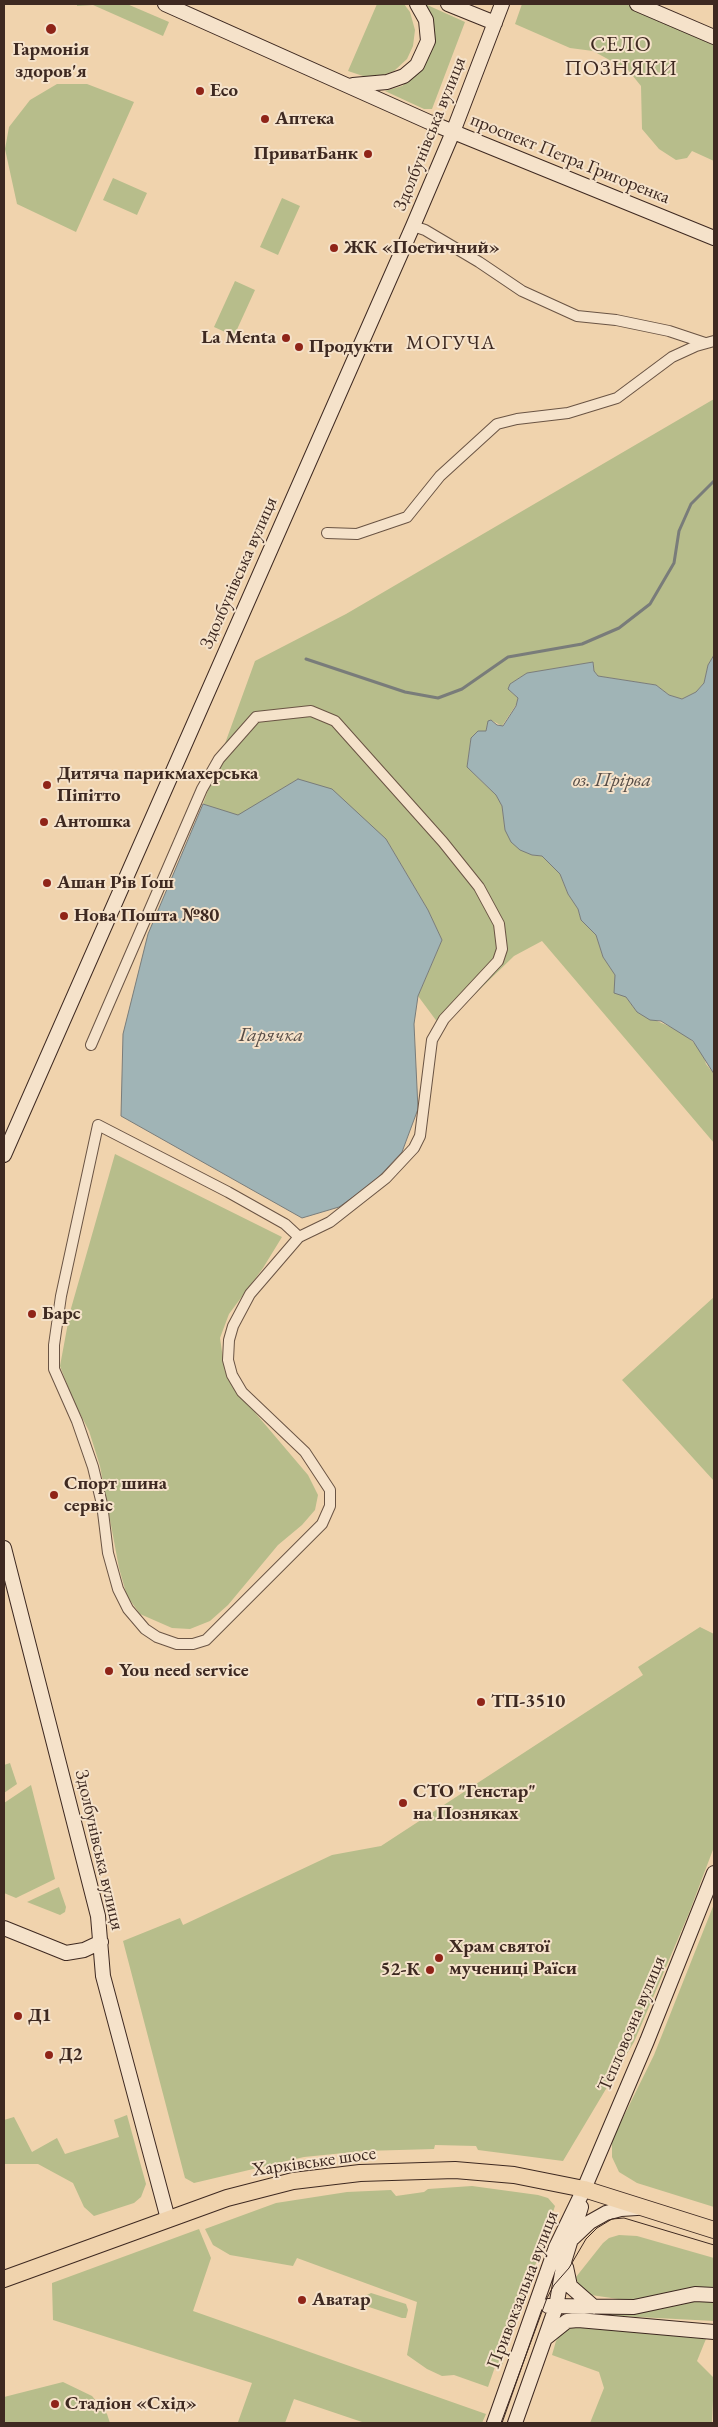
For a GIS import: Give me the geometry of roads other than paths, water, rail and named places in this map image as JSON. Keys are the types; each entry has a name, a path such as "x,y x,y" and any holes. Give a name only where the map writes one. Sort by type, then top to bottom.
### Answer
{"main road":[{"name":"проспект Петра Григоренка","path":"165,4 453,132 714,238"},
{"path":"347,85 371,85 387,82 404,76 417,64 428,41 426,20 417,4"},
{"path":"448,4 495,23"},
{"name":"Здолбунівська вулиця","path":"4,1155 413,226 453,132 502,4"},
{"path":"637,4 714,37"},
{"name":"Здолбунівська вулиця","path":"4,1548 84,1853 98,1916 103,1976 168,2219"},
{"name":"Тепловозна вулиця","path":"584,2190 714,1873"},
{"path":"4,1928 66,1953 84,1950 101,1942"},
{"name":"Харківське шосе","path":"4,2279 195,2208 260,2189 293,2182 360,2173 424,2170 514,2175 584,2190 714,2230"},
{"name":"Харківське шосе","path":"584,2190 601,2186 714,2219"},
{"name":"Привокзальна вулиця","path":"515,2423 556,2307 564,2262 573,2238 584,2190"},
{"name":"Привокзальна вулиця","path":"494,2423 556,2247 584,2190"},
{"name":"Привокзальна вулиця","path":"573,2238 590,2222 606,2213 621,2209 644,2207"},
{"path":"564,2262 570,2286 594,2307"},
{"path":"535,2306 644,2306 695,2294 714,2296"},
{"path":"545,2339 567,2321 578,2320 714,2332"}],"street":[{"path":"413,226 425,230 479,262 522,291 577,316 616,320 710,342"},
{"path":"327,533 358,534 407,517 440,476 497,424 517,419 568,413 616,398 672,356 710,342"},
{"path":"91,1045 202,788 219,759 256,718 311,711 335,721 443,842 479,887 499,924 502,949 498,961 444,1020 432,1040 420,1136 414,1148 386,1178 330,1222 299,1237 250,1294 233,1326 229,1340 228,1360 232,1375 242,1392 304,1452 330,1490 330,1506 322,1524 206,1640 193,1644 177,1644 157,1637 144,1628 128,1609 118,1589 108,1553 102,1504 93,1467 77,1421 54,1369 54,1345 61,1296 98,1125 228,1192 285,1224 299,1237"}],"water":[{"name":"оз. Прірва","path":"714,655 714,1074 693,1041 661,1021 650,1020 637,1012 626,997 614,993 615,975 603,957 596,935 581,920 578,909 568,894 560,874 542,856 532,855 520,850 511,842 505,830 502,806 496,795 467,767 471,738 478,731 486,731 488,721 491,720 497,725 503,726 516,706 518,698 508,689 510,684 527,673 593,662 594,671 598,676 656,685 669,695 682,699 696,692 704,683 708,665"},
{"name":"Гарячка","path":"298,779 332,789 386,839 428,910 442,940 418,996 414,1024 418,1109 402,1152 373,1183 339,1207 302,1218 121,1116 123,1034 148,934 203,804 238,815"}],"waterway":[{"path":"306,659 405,692 438,698 462,689 508,657 582,644 619,628 650,604 674,563 679,531 691,504 714,481"}],"tram line":[{"path":"501,2423 547,2298 554,2285 569,2268 586,2239 597,2228 612,2219 624,2218 714,2245"}],"place":[{"name":"Гармонія здоров'я","path":"51,29"},
{"name":"Eco","path":"200,91"},
{"name":"Аптека","path":"265,119"},
{"name":"ПриватБанк","path":"368,154"},
{"name":"ЖК «Поетичний»","path":"334,248"},
{"name":"La Menta","path":"286,338"},
{"name":"Продукти","path":"299,347"},
{"name":"Дитяча парикмахерська Піпітто","path":"47,785"},
{"name":"Антошка","path":"44,822"},
{"name":"Ашан Рів Ґош","path":"47,883"},
{"name":"Нова Пошта №80","path":"64,916"},
{"name":"Барс","path":"32,1314"},
{"name":"Спорт шина сервіс","path":"54,1495"},
{"name":"You need service","path":"109,1671"},
{"name":"ТП-3510","path":"481,1702"},
{"name":"СТО \"Генстар\" на Позняках","path":"403,1803"},
{"name":"Храм святої мучениці Раїси","path":"439,1958"},
{"name":"52-К","path":"430,1970"},
{"name":"Д1","path":"18,2016"},
{"name":"Д2","path":"49,2055"},
{"name":"Аватар","path":"302,2300"},
{"name":"Стадіон «Схід»","path":"55,2404"}],"district":[{"name":"СЕЛО ПОЗНЯКИ","path":"621,57"},
{"name":"МОГУЧА","path":"451,344"}]}
